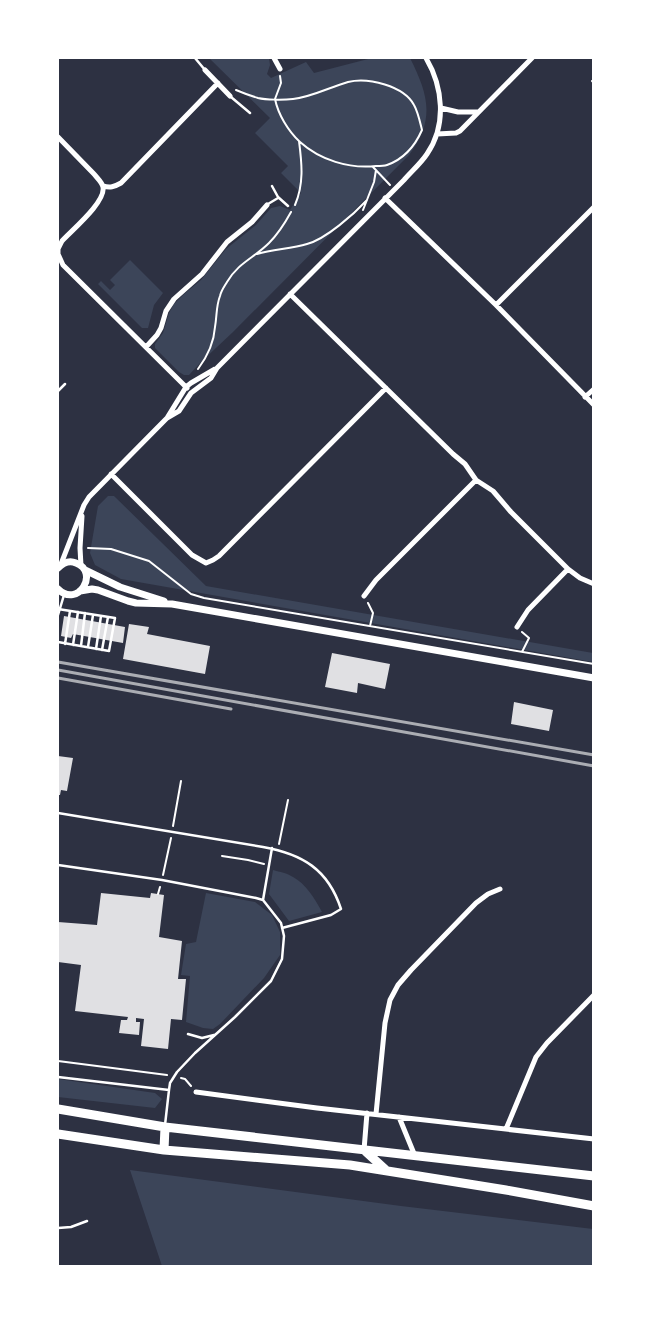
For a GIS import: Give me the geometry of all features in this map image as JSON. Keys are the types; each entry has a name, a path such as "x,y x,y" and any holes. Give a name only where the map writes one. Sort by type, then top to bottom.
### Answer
{"highway":[{"path":"58,1109 165,1127 594,1176"},
{"path":"164,1150 165,1127"},
{"path":"58,1134 164,1150 350,1165 594,1206"},
{"path":"364,1150 388,1171"}],"street":[{"path":"274,58 280,69"},
{"path":"59,566 90,496 167,418 178,411 191,393 211,378 217,368 428,153 437,134 441,108 437,85 426,58"},
{"path":"437,134 460,131 532,58"},
{"path":"205,70 230,96"},
{"path":"103,186 108,188 121,184 218,83"},
{"path":"441,108 458,112 478,112"},
{"path":"58,138 103,186 103,195 98,203 62,241 58,254 63,265 191,393"},
{"path":"385,198 496,305 594,405"},
{"path":"146,347 157,335 166,311 174,299 202,274 227,242 252,222 267,205"},
{"path":"496,305 594,207"},
{"path":"290,294 452,454 465,464 476,480 493,491 511,512 568,569 580,578 594,584"},
{"path":"167,418 186,387 217,368"},
{"path":"111,474 192,556 206,562 213,560 386,388"},
{"path":"585,397 594,389"},
{"path":"364,596 383,574 476,480"},
{"path":"60,591 75,594 86,584 87,579 80,548 82,511"},
{"path":"59,566 73,562 120,587 172,604 594,678"},
{"path":"517,627 528,610 568,569"},
{"path":"80,591 98,590 136,603 172,604"},
{"path":"376,1114 385,1023 390,1000 398,985 476,904 488,894 500,889"},
{"path":"506,1129 536,1057 547,1043 594,995"},
{"path":"196,1092 594,1140"},
{"path":"364,1150 367,1113"},
{"path":"399,1117 414,1156"}],"lane":[{"path":"195,58 205,70"},
{"path":"230,96 250,114"},
{"path":"272,186 278,197 288,206"},
{"path":"267,205 278,197"},
{"path":"58,391 64,384"},
{"path":"58,615 60,591"},
{"path":"58,642 109,651 115,618 59,609"},
{"path":"65,644 70,611"},
{"path":"73,645 78,612"},
{"path":"81,646 85,613"},
{"path":"88,648 93,615"},
{"path":"96,649 101,616"},
{"path":"102,650 108,617"},
{"path":"58,813 272,848 294,855 316,869 328,882 337,896 341,909 331,915 282,928"},
{"path":"263,900 272,848"},
{"path":"58,865 196,886 263,900 280,923 284,936 282,959 270,981 235,1017 195,1053 174,1076 170,1082 165,1127"},
{"path":"188,1034 202,1038 216,1035"},
{"path":"58,1077 169,1090"},
{"path":"58,1228 76,1226 87,1221"}],"path":[{"path":"234,89 259,98 275,99 293,99 350,82 386,84 406,96 414,104 422,130 417,142 409,151 386,165 373,167 350,166 313,152 299,141 281,117 275,99 281,83 280,69"},
{"path":"198,369 211,345 216,311 220,296 228,280 239,266 269,243 282,228 293,209 302,179 299,141"},
{"path":"373,167 394,189"},
{"path":"354,229 374,182 376,170"},
{"path":"255,255 269,250 309,243 323,237 367,200"},
{"path":"80,548 111,549 149,561 191,594 204,598 594,664"},
{"path":"364,596 373,613 370,626"},
{"path":"517,627 529,638 522,652"},
{"path":"58,1061 174,1076 185,1079 196,1092"}],"shaded area":[{"path":"209,58 269,58 270,65 267,74 271,78 306,62 314,73 372,58 410,58 425,95 426,118 418,142 409,155 233,332 189,375 184,375 155,348 155,344 163,333 174,304 201,280 226,249 256,225 271,208 280,206 290,210 301,193 281,173 288,166 255,133 270,118"},
{"path":"130,260 163,293 154,305 148,328 142,328 98,284 101,281 110,290 115,285 110,280"},
{"path":"108,496 114,496 206,586 593,653 593,662 121,579 95,565 90,553 98,506"},
{"path":"273,870 288,874 298,880 313,897 322,912 289,921 269,894"},
{"path":"206,893 255,902 272,915 280,932 280,955 264,978 213,1029 203,1028 186,1022 190,976 181,975 186,944 196,942"},
{"path":"58,1079 155,1093 162,1099 155,1108 58,1097"},
{"path":"130,1170 593,1229 593,1266 162,1266"}],"building":[{"path":"64,616 125,627 123,643 73,634 71,638 61,636"},
{"path":"129,624 149,627 147,634 210,646 205,674 123,659"},
{"path":"332,653 390,664 385,689 358,683 357,693 325,687"},
{"path":"514,702 553,710 549,731 511,724"},
{"path":"58,756 73,758 67,791 61,790 60,795 58,795"},
{"path":"101,893 150,898 151,893 164,895 159,937 182,941 178,979 186,979 182,1020 171,1019 168,1049 141,1046 144,1019 136,1018 136,1022 140,1022 139,1035 119,1033 121,1020 127,1020 128,1017 75,1011 81,965 58,962 58,922 97,925"}],"railway":[{"path":"58,662 594,755"},
{"path":"58,670 594,766"},
{"path":"58,678 231,709"}]}
